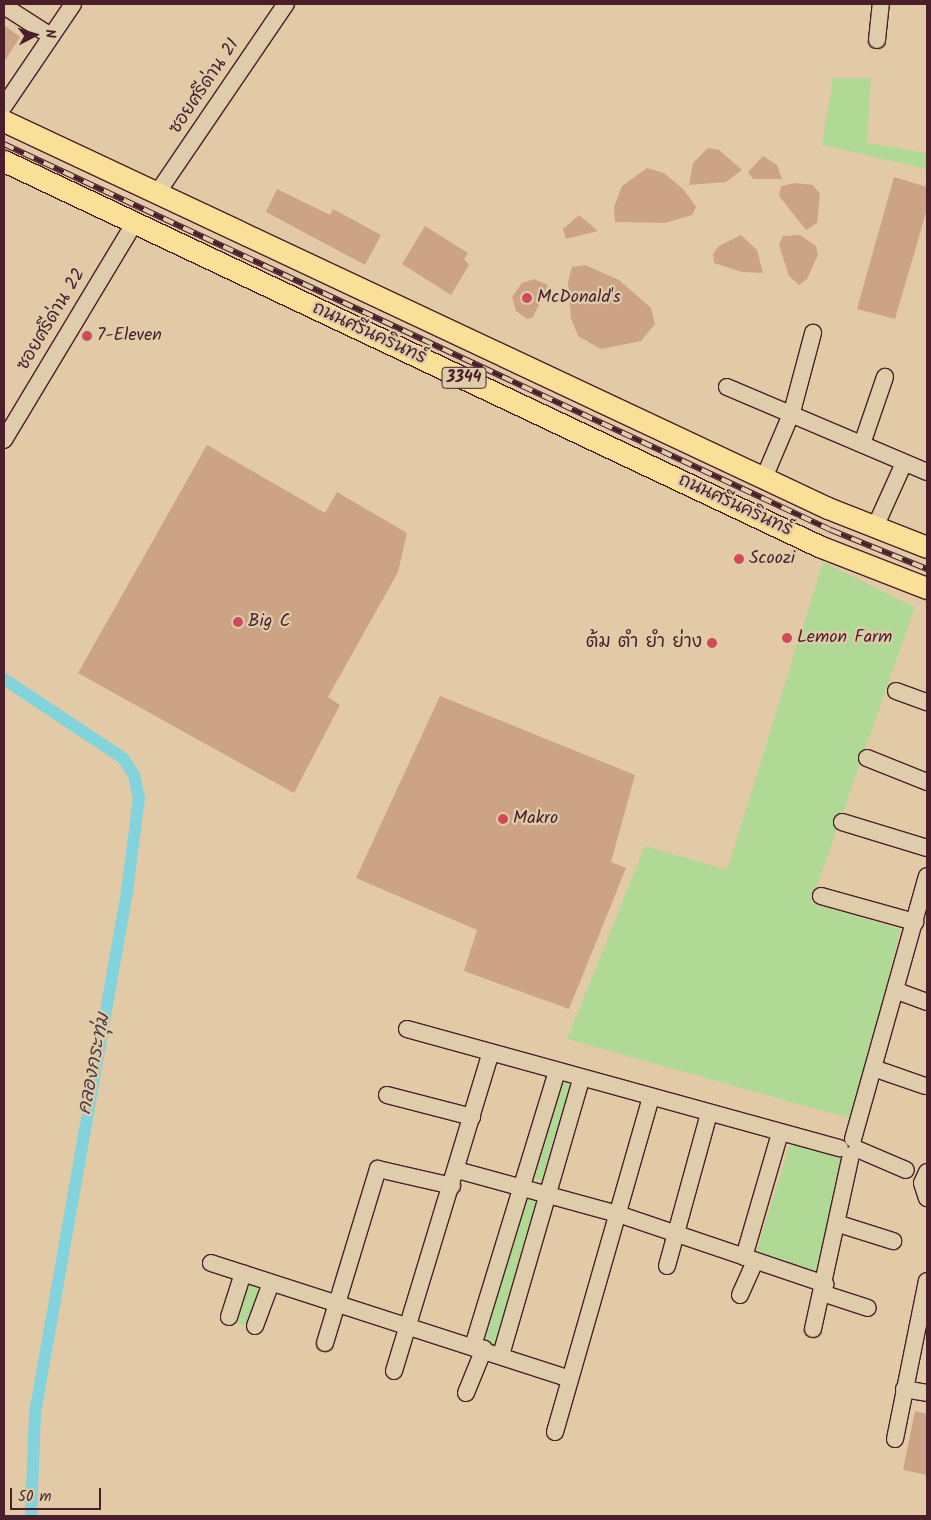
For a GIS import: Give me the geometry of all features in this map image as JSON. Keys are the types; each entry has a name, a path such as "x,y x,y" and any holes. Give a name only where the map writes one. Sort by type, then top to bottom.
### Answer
{"main road":[{"name":"ถนนศรีนครินทร์","path":"4,121 764,478 927,547"},
{"name":"ถนนศรีนครินทร์","path":"4,161 819,546 927,588"}],"street":[{"path":"4,106 74,4"},
{"name":"ซอยศรีด่าน 21","path":"158,192 286,4"},
{"path":"877,40 881,4"},
{"path":"4,6 51,36"},
{"name":"ซอยศรีด่าน 22","path":"4,440 136,222"},
{"path":"764,478 792,412 813,333"},
{"path":"862,444 885,377"},
{"path":"727,387 792,412 927,472"},
{"path":"876,525 904,463"},
{"path":"896,691 927,702"},
{"path":"867,758 927,782"},
{"path":"842,822 927,848"},
{"path":"813,1329 839,1224 850,1148 876,1069 896,991 920,918 927,876"},
{"path":"821,896 920,918"},
{"path":"896,991 927,1002"},
{"path":"408,1028 581,1079 780,1133 850,1148 906,1170"},
{"path":"394,1371 457,1170 490,1052"},
{"path":"876,1069 925,1086"},
{"path":"466,1393 520,1190 556,1072"},
{"path":"501,1355 581,1079"},
{"path":"387,1094 472,1116"},
{"path":"555,1432 651,1097"},
{"path":"667,1266 709,1113"},
{"path":"740,1295 780,1133"},
{"path":"325,1343 378,1169 452,1186"},
{"path":"457,1170 547,1198 618,1214 750,1259 868,1308"},
{"path":"927,1172 922,1183 927,1198"},
{"path":"839,1224 893,1241"},
{"path":"211,1263 271,1283 410,1324 570,1379"},
{"path":"229,1317 243,1273"},
{"path":"895,1440 927,1281"},
{"path":"255,1326 271,1283"},
{"path":"904,1388 927,1393"}],"green space":[{"path":"833,78 871,78 867,143 927,153 927,169 822,145"},
{"path":"823,562 915,607 811,903 901,929 852,1119 567,1039 645,846 727,870"},
{"path":"560,1078 575,1082 544,1182 529,1177"},
{"path":"796,1145 843,1158 821,1275 755,1256 789,1146"},
{"path":"522,1198 541,1203 499,1348 480,1343"},
{"path":"246,1280 260,1285 248,1327 234,1322"}],"building":[{"path":"4,25 20,37 4,62"},
{"path":"708,148 719,150 742,170 726,182 689,185 693,163"},
{"path":"763,156 777,165 782,179 753,179 748,172"},
{"path":"647,168 664,173 684,190 696,207 692,215 665,223 615,222 614,207 622,186"},
{"path":"894,177 927,187 927,209 895,319 857,309"},
{"path":"795,183 813,185 820,194 817,223 806,230 779,196 781,186"},
{"path":"277,189 330,215 333,209 381,235 365,265 266,212"},
{"path":"579,215 598,231 566,239 563,229"},
{"path":"425,226 468,253 464,259 469,265 451,295 402,264"},
{"path":"741,235 757,250 763,273 742,272 714,263 713,254 719,246"},
{"path":"800,235 816,246 818,255 807,279 799,285 789,276 779,245 783,236"},
{"path":"585,265 619,280 651,308 655,324 641,341 601,349 578,336 571,318 568,282 572,267"},
{"name":"McDonald's","path":"534,279 548,285 533,317 527,319 516,311 512,297 522,283"},
{"name":"Big C","path":"207,445 325,513 337,492 407,533 398,572 328,697 340,705 294,793 78,673"},
{"name":"Makro","path":"440,696 635,775 611,862 626,868 569,1009 464,971 477,930 356,878"},
{"path":"915,1411 927,1414 927,1475 903,1470"}],"waterway":[{"name":"คลองกระทุ่ม","path":"4,679 123,758 134,775 139,798 127,892 35,1413 31,1516"}],"railway":[{"path":"4,144 831,530 927,569"}],"place":[{"name":"McDonald's","path":"527,298"},
{"name":"7-Eleven","path":"87,336"},
{"name":"Scoozi","path":"739,559"},
{"name":"Big C","path":"238,622"},
{"name":"Lemon Farm","path":"787,638"},
{"name":"ต้ม ตำ ยำ ย่าง","path":"712,643"},
{"name":"Makro","path":"503,819"}]}
